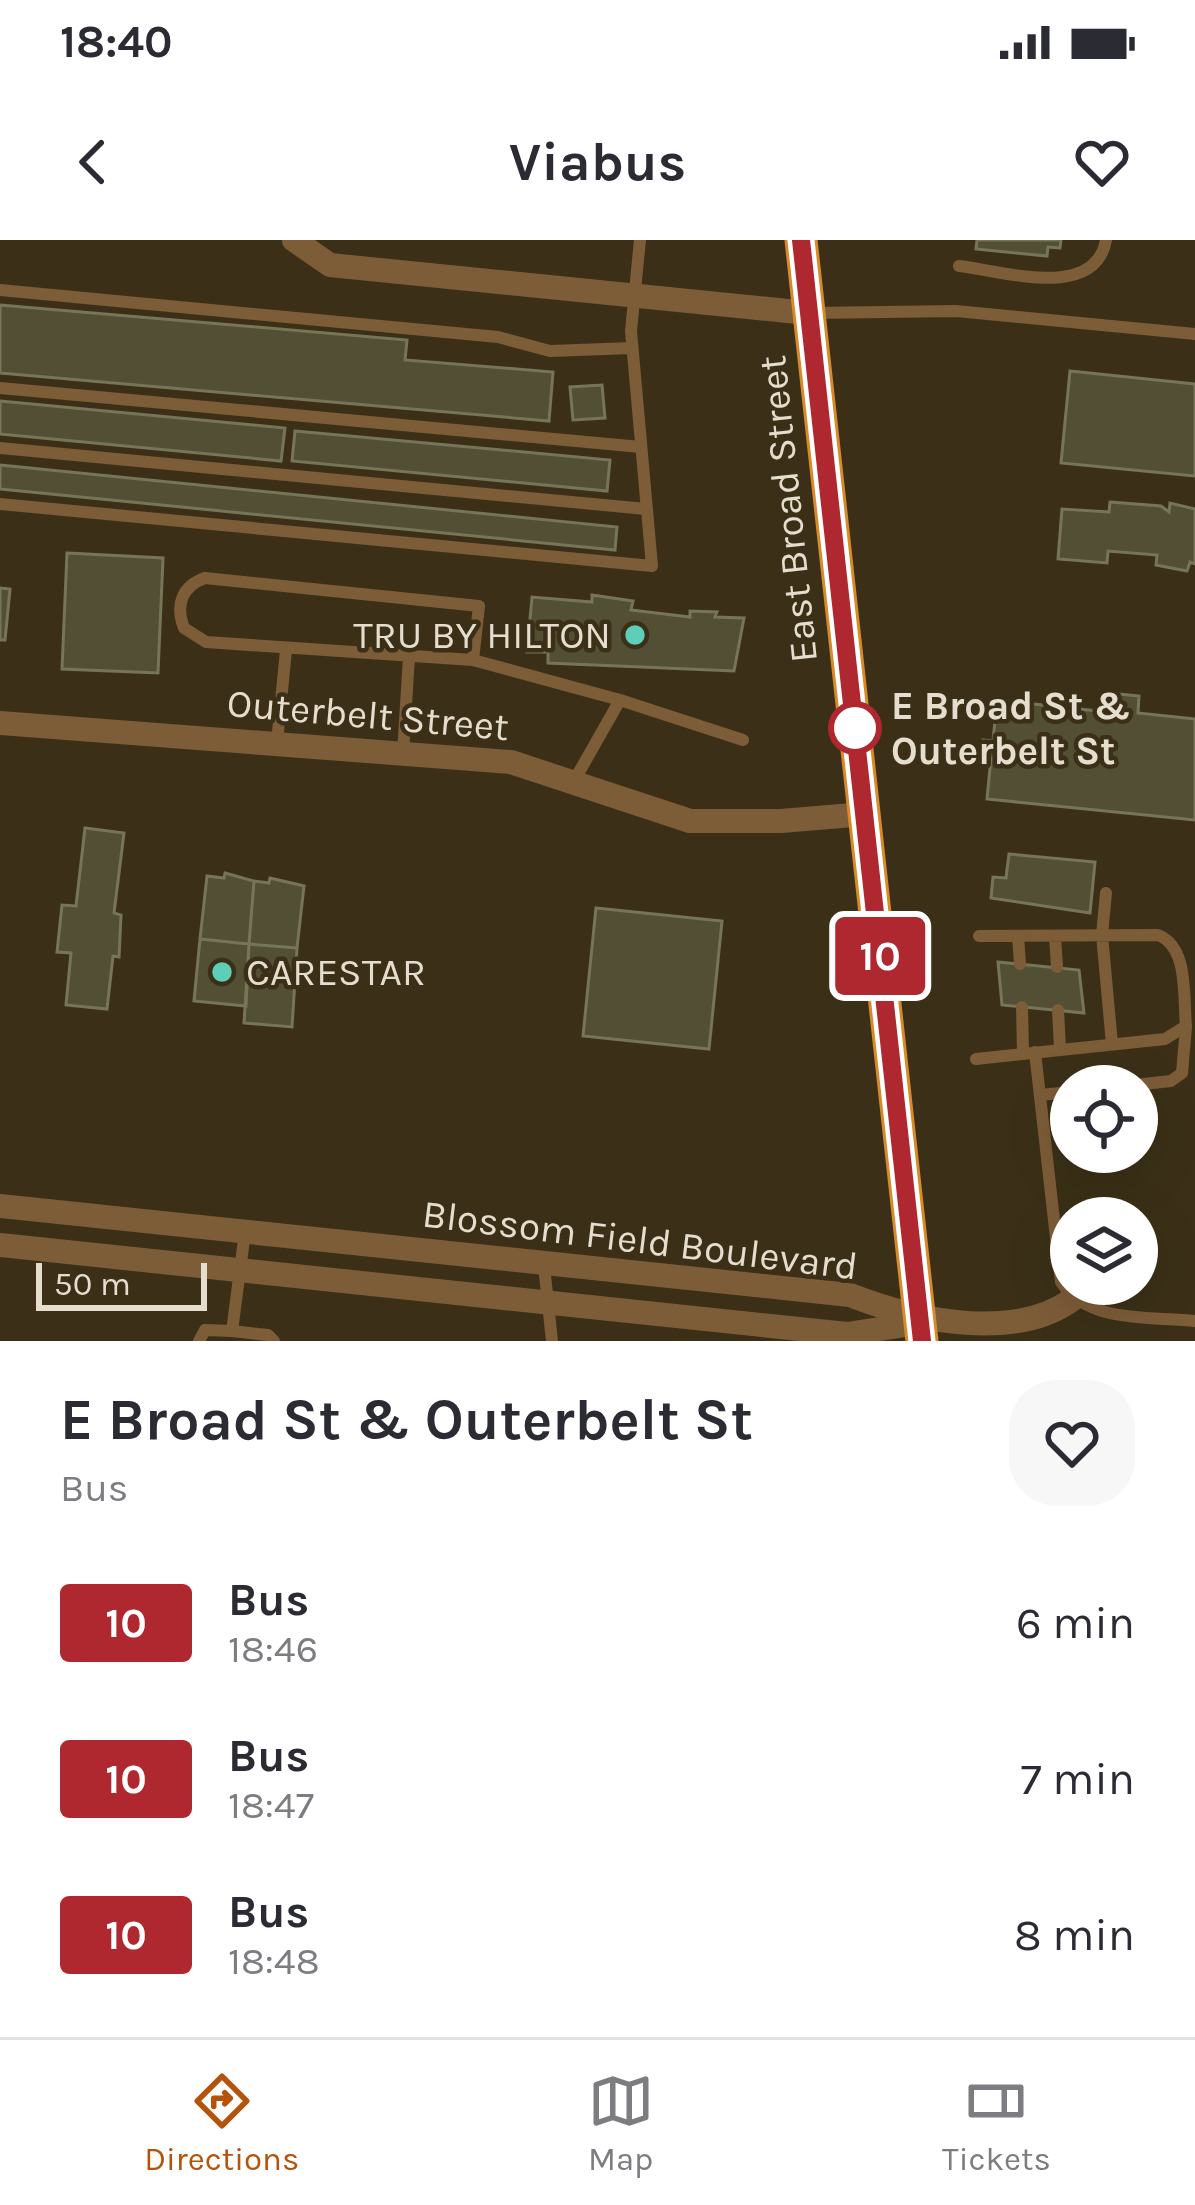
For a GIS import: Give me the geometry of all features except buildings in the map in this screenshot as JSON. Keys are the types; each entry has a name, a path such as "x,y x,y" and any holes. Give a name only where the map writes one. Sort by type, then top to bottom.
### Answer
{"highway":[{"name":"East Broad Street","path":"801,240 921,1332"}],"street":[{"path":"294,240 330,266 808,313"},
{"name":"Outerbelt Street","path":"0,724 511,763 690,820 781,821 865,814"},
{"name":"Blossom Field Boulevard","path":"0,1206 850,1295 921,1332"},
{"name":"Blossom Field Boulevard","path":"0,1245 847,1334 921,1332"},
{"path":"921,1332 1022,1335 1042,1327 1066,1305"}],"lane":[{"path":"0,504 652,566 632,348 640,240"},
{"path":"959,266 1079,276 1098,264 1106,240"},
{"path":"0,290 498,338 550,351 632,348"},
{"path":"808,313 956,311 1195,334"},
{"path":"0,388 641,447"},
{"path":"0,448 646,509"},
{"path":"473,660 478,606 206,578 184,593 181,619 197,639 286,650 473,660 742,740"},
{"path":"277,742 286,650"},
{"path":"403,753 410,657"},
{"path":"574,782 620,700"},
{"path":"1106,892 1102,935 1112,1044"},
{"path":"979,936 1171,940 1178,952 1186,1026 1182,1072 1172,1081 1158,1083"},
{"path":"1018,936 1020,964"},
{"path":"1055,936 1057,968"},
{"path":"1022,1007 1040,1095 1050,1197"},
{"path":"1058,1010 1060,1049"},
{"path":"976,1059 1165,1040 1186,1026"},
{"path":"1040,1095 1050,1094"},
{"path":"232,1331 245,1231"},
{"path":"544,1266 552,1341"},
{"path":"1084,1305 1097,1311 1195,1321"},
{"path":"200,1341 205,1330 268,1335 274,1341"}],"bus line":[{"name":"10","path":"801,240 922,1341"}],"place":[{"name":"TRU BY HILTON","path":"635,635"},
{"name":"E Broad St & Outerbelt St","path":"855,728"},
{"name":"CARESTAR","path":"222,972"}]}
